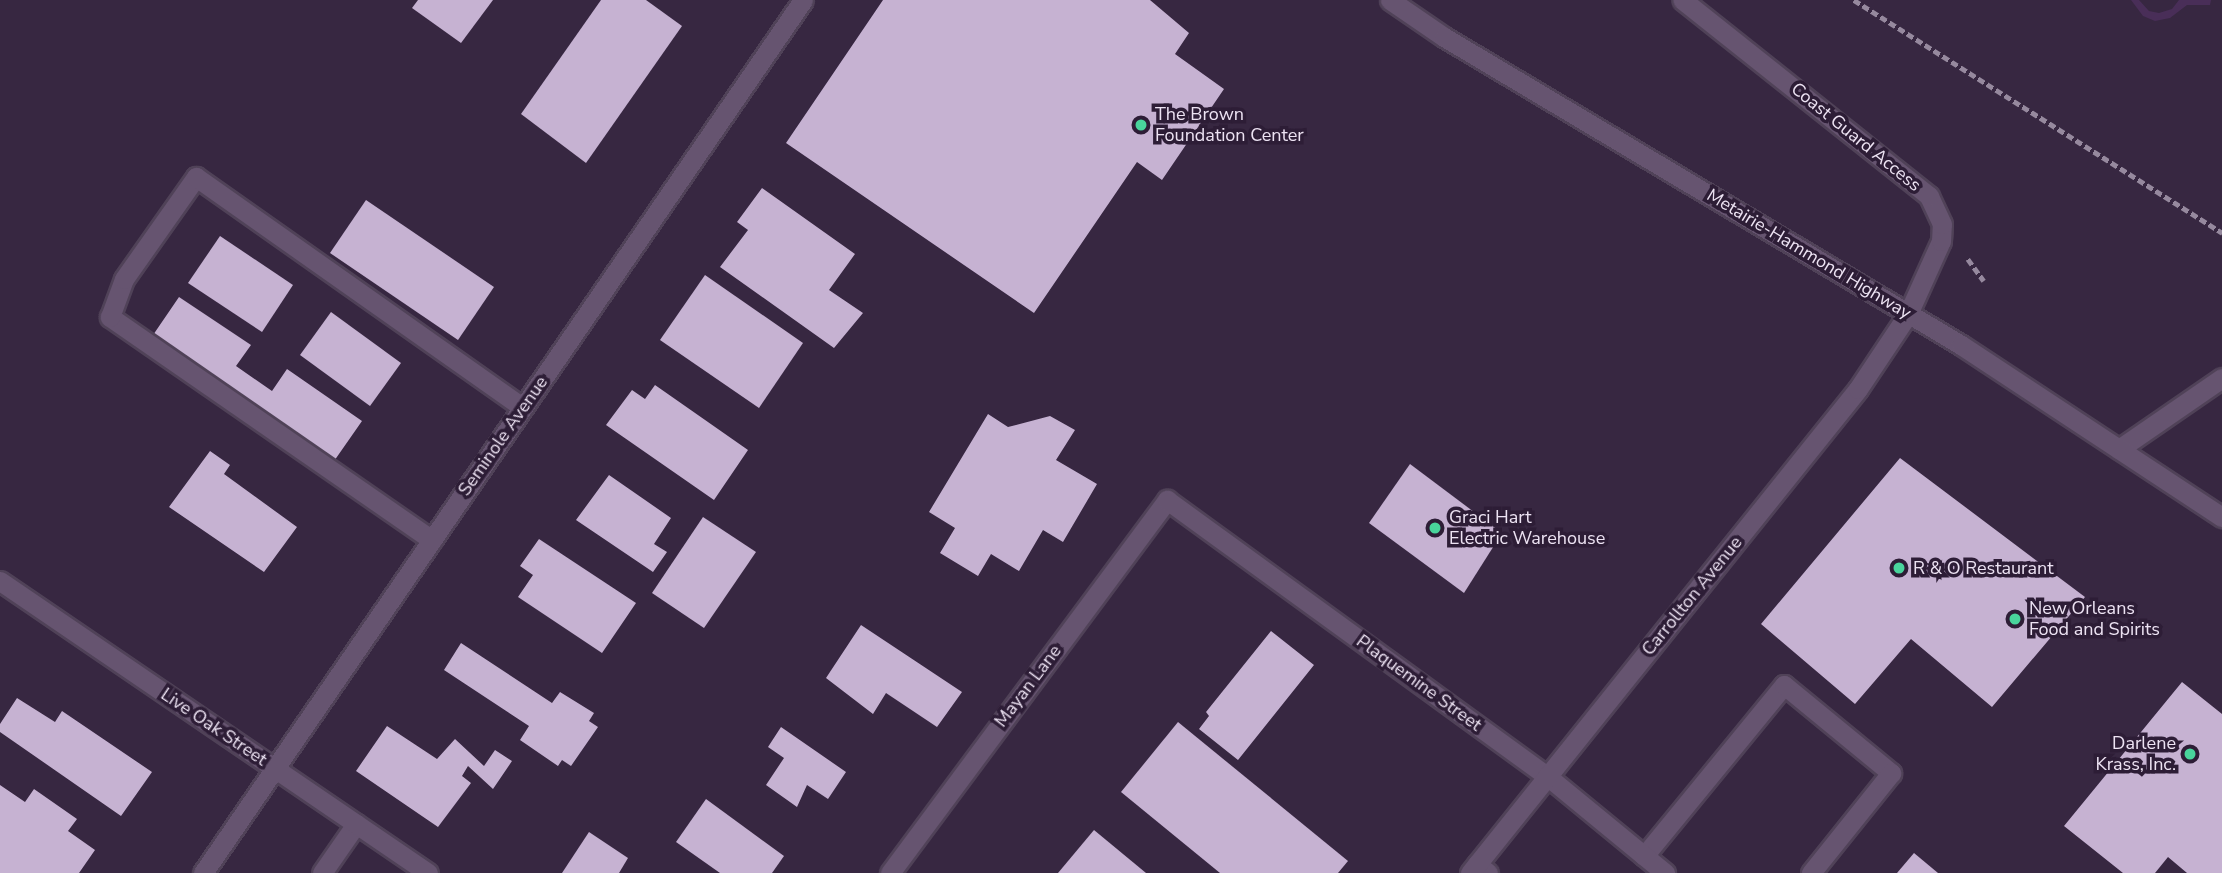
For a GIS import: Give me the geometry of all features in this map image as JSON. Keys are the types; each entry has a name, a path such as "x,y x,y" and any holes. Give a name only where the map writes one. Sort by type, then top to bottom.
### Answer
{"street":[{"name":"Seminole Avenue","path":"203,873 803,0"},
{"name":"Metairie-Hammond Highway","path":"1390,0 1444,37 1908,314 2222,517"},
{"name":"Coast Guard Access","path":"1683,0 1929,196 1941,224 1941,241 1908,314"},
{"path":"432,540 110,317 124,279 196,177 523,408"},
{"name":"Carrollton Avenue","path":"1478,870 1547,776 1858,389 1908,314"},
{"path":"2119,449 2222,378"},
{"name":"Plaquemine Street","path":"1167,500 1547,776 1665,873"},
{"name":"Mayan Lane","path":"890,873 1167,500"},
{"name":"Live Oak Street","path":"0,581 428,873"},
{"path":"1644,856 1784,685 1891,773 1811,873"},
{"path":"323,873 356,824"}],"path":[{"path":"1854,0 2222,233"}],"shaded area":[{"path":"2131,0 2139,0 2149,11 2159,13 2172,9 2179,0 2211,0 2210,5 2187,5 2170,18 2155,21 2143,16"}],"building":[{"path":"418,0 493,0 461,43 412,8"},
{"path":"601,0 646,0 682,26 586,163 521,114"},
{"path":"883,0 1150,0 1189,33 1175,54 1224,89 1162,180 1137,162 1034,313 786,143"},
{"path":"762,188 855,254 829,290 863,313 834,348 720,267 748,230 737,222"},
{"path":"366,200 494,287 458,340 330,253"},
{"path":"220,236 293,285 262,332 188,283"},
{"path":"705,275 803,343 759,408 660,340"},
{"path":"179,297 251,345 236,366 272,391 287,369 362,421 332,464 151,338"},
{"path":"331,312 401,363 370,406 300,355"},
{"path":"655,385 748,450 714,500 606,425 632,390 645,399"},
{"path":"988,414 1008,427 1050,416 1075,430 1056,460 1097,484 1063,542 1043,530 1019,571 991,554 978,576 940,553 955,528 929,512"},
{"path":"210,451 230,465 224,474 297,527 264,572 169,507"},
{"path":"1900,458 2085,597 1992,707 1911,639 1855,704 1761,624"},
{"name":"Graci Hart Electric Warehouse","path":"1410,464 1502,533 1464,593 1369,523"},
{"path":"609,475 671,518 654,544 667,552 653,572 576,520"},
{"path":"703,517 756,552 704,628 652,593"},
{"path":"539,539 636,603 602,653 518,597 533,575 520,566"},
{"path":"861,625 962,692 937,727 886,693 873,714 826,678"},
{"path":"1271,631 1314,665 1238,760 1199,729 1209,716 1206,712"},
{"path":"461,643 552,703 560,692 594,713 589,721 598,727 571,766 562,760 558,766 520,740 529,726 444,670"},
{"path":"2182,682 2222,714 2222,873 2187,873 2168,857 2155,873 2123,873 2064,826"},
{"path":"17,698 55,722 62,711 152,772 121,816 0,732 0,724"},
{"path":"1178,722 1348,861 1338,873 1220,873 1121,792"},
{"path":"387,726 437,759 455,739 484,766 495,750 512,761 493,789 468,766 462,776 471,783 438,827 356,771"},
{"path":"781,727 846,772 828,799 807,785 797,807 766,785 784,758 768,747"},
{"path":"0,785 25,802 34,789 77,819 68,831 95,850 79,873 0,873"},
{"path":"706,799 784,856 772,873 720,873 676,842"},
{"path":"1094,830 1146,873 1058,873"},
{"path":"589,832 628,858 619,873 562,873"},
{"path":"1914,853 1938,873 1897,873"}],"place":[{"name":"The Brown Foundation Center","path":"1141,125"},
{"name":"Graci Hart Electric Warehouse","path":"1435,528"},
{"name":"R & O Restaurant","path":"1899,568"},
{"name":"New Orleans Food and Spirits","path":"2015,619"},
{"name":"Darlene Krass, Inc.","path":"2190,754"}]}
